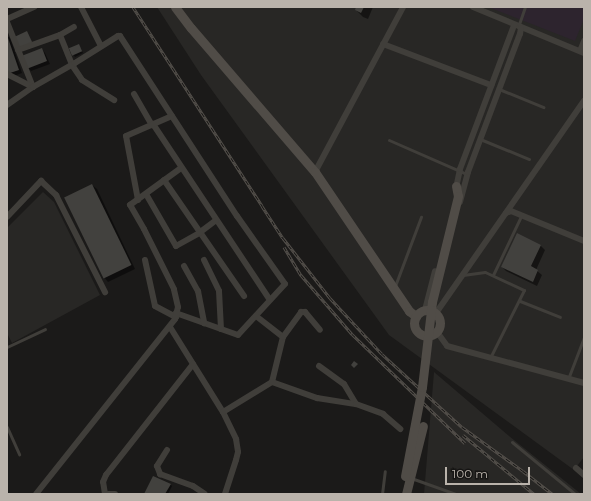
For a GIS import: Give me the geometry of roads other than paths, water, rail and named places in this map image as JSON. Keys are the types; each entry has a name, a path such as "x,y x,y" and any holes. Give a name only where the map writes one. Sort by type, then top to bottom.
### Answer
{"street":[{"path":"7,19 34,7"},
{"path":"81,7 102,46"},
{"path":"175,7 191,28 315,172 409,311 416,316"},
{"path":"315,172 403,7"},
{"path":"473,7 582,52 584,41"},
{"path":"7,22 33,87"},
{"path":"401,494 418,413 432,302 460,187 460,172 491,85 518,26"},
{"path":"416,316 414,324 420,334 428,336 436,332 440,324 431,311 460,187 467,174 520,34 518,26"},
{"path":"18,50 60,35 74,27"},
{"path":"60,35 72,65 84,82 114,100"},
{"path":"7,105 33,87 120,36 237,216 285,284 238,335 176,315 155,306 145,260"},
{"path":"383,44 491,85"},
{"path":"7,74 33,87"},
{"path":"134,94 181,168 270,300"},
{"path":"416,316 431,311 462,275 584,101"},
{"path":"138,200 126,136 172,116"},
{"path":"36,494 170,327 176,315 178,307 174,289 144,229 130,205 181,168"},
{"path":"164,180 199,233 244,296"},
{"path":"7,217 41,181 56,195 105,292"},
{"path":"146,194 176,246 199,233 216,220"},
{"path":"506,213 511,211 584,242"},
{"path":"204,260 219,291 221,329"},
{"path":"184,266 198,291 204,323"},
{"path":"223,412 272,382 283,337 303,311 320,330"},
{"path":"256,316 283,337"},
{"path":"170,327 223,412 236,439 238,452 225,494"},
{"path":"436,332 447,346 584,383"},
{"path":"115,494 106,494 103,482 106,475 193,364"},
{"path":"319,366 344,384 356,404"},
{"path":"272,382 317,398 356,404 383,414 400,429"},
{"path":"406,494 423,426"},
{"path":"167,450 157,466 160,474 193,486 205,494"},
{"path":"576,468 584,475"}],"lane":[{"path":"518,26 525,7"},
{"path":"499,89 543,107"},
{"path":"480,139 529,159"},
{"path":"389,140 467,174"},
{"path":"394,289 421,216"},
{"path":"493,275 521,216"},
{"path":"462,275 485,272 523,289 524,294 490,358"},
{"path":"520,301 560,317"},
{"path":"7,347 45,329"},
{"path":"568,379 584,337"},
{"path":"7,428 19,454"},
{"path":"512,442 575,494"},
{"path":"382,494 385,471"},
{"path":"410,478 456,494"}],"railway":[{"path":"133,7 283,238 330,298 382,354 462,427 552,494"},
{"path":"284,247 301,275 352,334 465,443"},
{"path":"463,435 534,494"}]}
